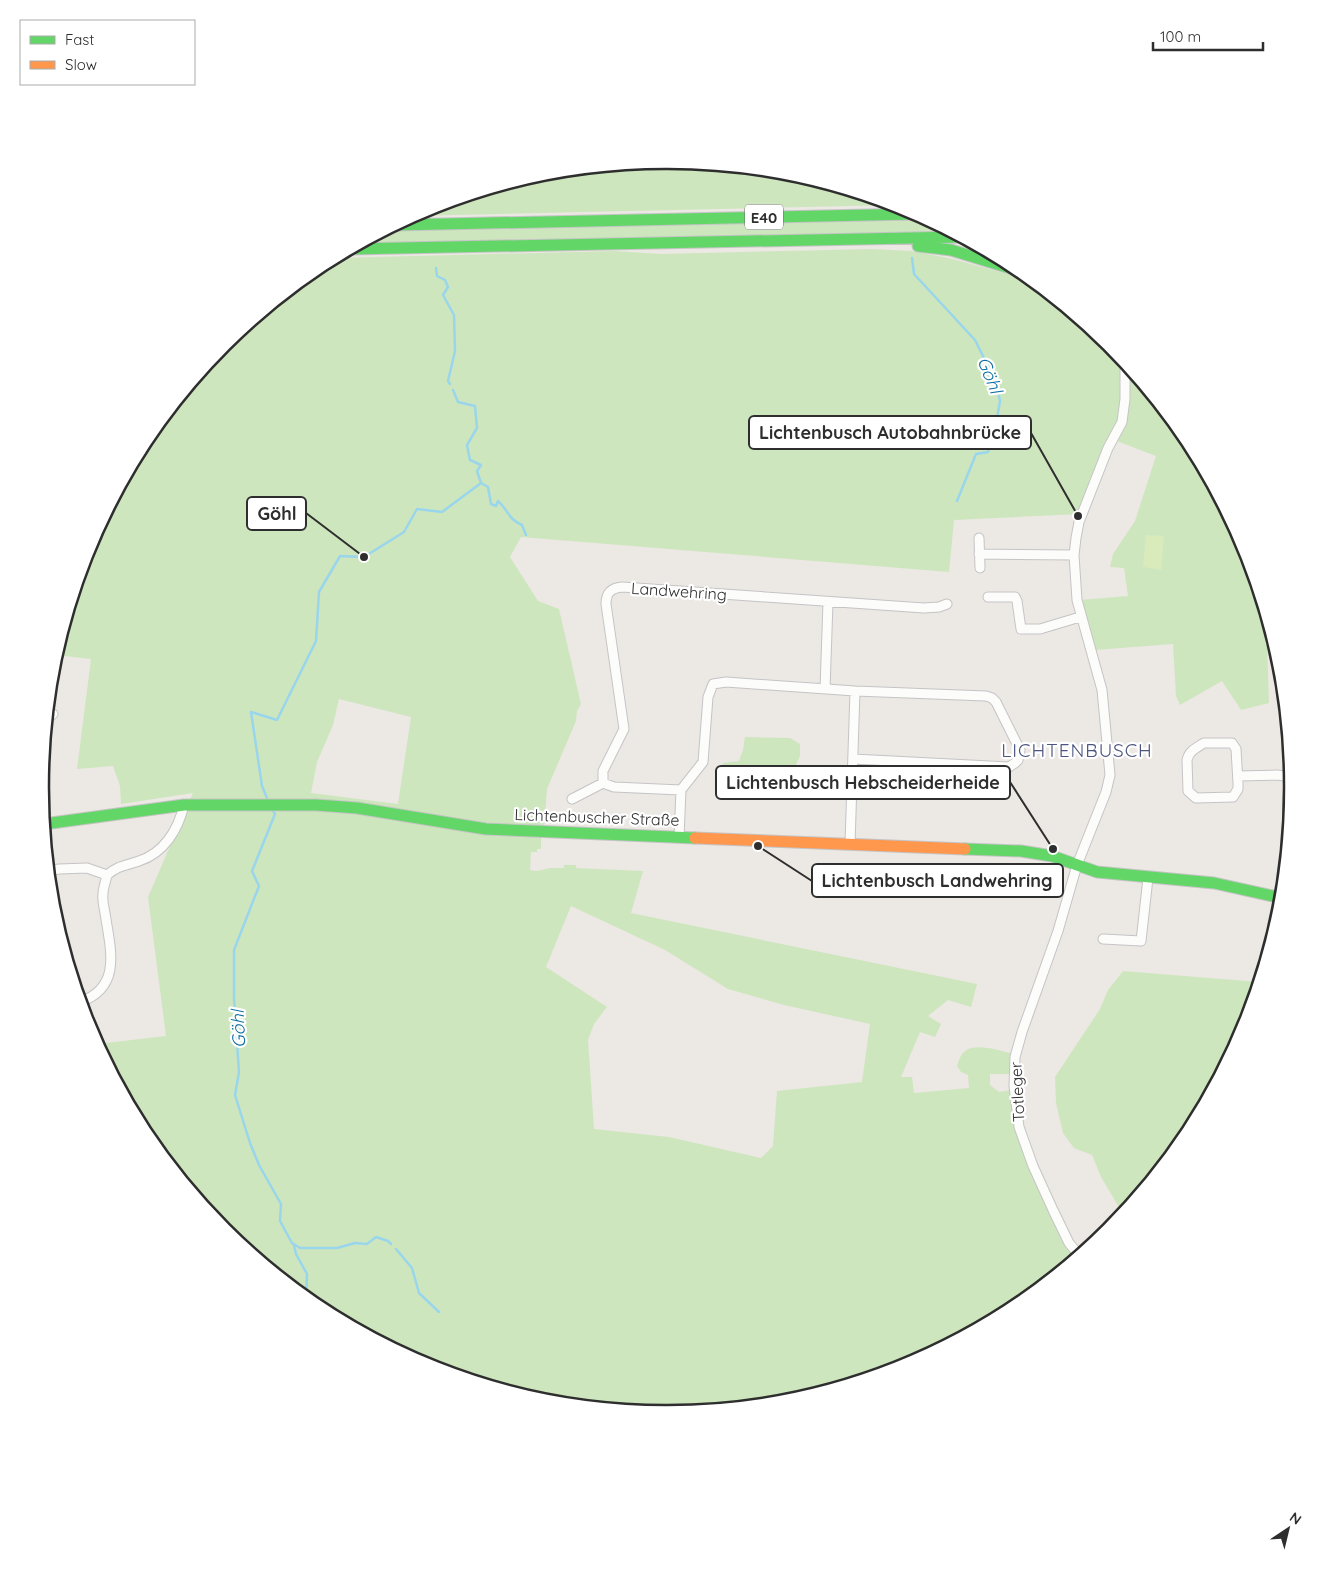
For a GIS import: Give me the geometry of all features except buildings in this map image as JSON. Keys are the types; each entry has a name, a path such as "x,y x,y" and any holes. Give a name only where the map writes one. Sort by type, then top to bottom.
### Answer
{"main road":[{"name":"E40","path":"411,225 896,213"},
{"name":"E40","path":"364,249 948,237"},
{"path":"880,238 903,245 951,250 993,263"},
{"name":"Lichtenbuscher Straße","path":"50,823 184,805 316,805 357,808 486,829 1021,850 1052,856 1097,872 1214,883 1274,896"}],"street":[{"name":"Totleger","path":"1075,1250 1063,1232 1033,1166 1018,1127 1014,1086 1016,1052 1058,930 1076,865 1106,792 1110,775 1102,690 1080,617 1075,590 1074,555 1079,522 1108,448 1122,422 1125,399 1124,373"},
{"path":"979,538 980,568"},
{"path":"979,554 1074,555"},
{"name":"Landwehring","path":"603,782 603,772 624,729 606,604 606,597 615,588 924,608 947,604"},
{"path":"988,597 1015,598 1018,601 1020,629 1040,629 1080,617"},
{"path":"825,689 828,602"},
{"path":"679,837 681,790 703,762 708,697 712,684 726,682 855,691 986,696 996,702 1020,750 1018,760 1009,767 853,759"},
{"path":"850,844 855,691"},
{"path":"1204,743 1232,743 1236,749 1238,776 1238,789 1233,797 1196,798 1188,791 1188,756 1191,751 1204,743"},
{"path":"1238,776 1284,776"},
{"path":"572,799 603,782 614,786 681,790"},
{"path":"87,1000 104,987 109,975 111,961 103,895 108,875 117,867 142,860 158,852 181,820 184,805"},
{"path":"54,870 88,868 108,875"},
{"path":"1103,939 1141,941 1148,878"}],"green space":[{"path":"666,169 707,171 787,181 826,190 874,205 431,216 507,190 546,181 626,171"},
{"path":"910,219 938,232 371,245 402,229"},
{"path":"872,249 912,251 953,259 1014,276 1043,297 1103,350 1157,411 1180,444 1221,514 1251,588 1267,644 1269,703 1241,710 1222,681 1180,705 1176,696 1173,644 1094,650 1080,600 1128,596 1124,568 1110,567 1113,554 1135,521 1156,456 1109,438 1080,514 954,520 949,572 521,537 510,557 538,601 559,609 581,704 577,711 576,721 547,789 544,828 528,827 528,837 541,838 541,849 537,849 537,852 531,852 530,870 537,871 550,868 564,868 564,865 576,865 576,868 643,871 631,913 977,984 971,1007 948,1000 928,1016 941,1024 935,1037 920,1032 901,1077 912,1077 914,1093 969,1088 968,1075 961,1072 957,1066 964,1052 968,1049 980,1047 1012,1055 1010,1074 990,1074 990,1085 999,1092 1012,1090 1014,1121 1022,1149 1073,1252 1010,1301 940,1341 903,1358 826,1384 787,1393 707,1403 666,1405 626,1403 546,1393 507,1384 430,1358 393,1341 323,1301 259,1251 202,1194 176,1163 153,1130 132,1096 105,1043 166,1036 148,897 193,793 121,804 120,786 113,766 77,769 91,659 63,656 82,588 96,551 112,514 153,444 176,411 202,380 230,350 290,297 323,273 349,258 615,251 661,254","holes":["339,699 411,717 398,804 311,793 317,762 333,725","571,906 665,950 728,989 784,1005 870,1024 862,1082 777,1091 773,1146 761,1158 669,1137 594,1129 588,1040 594,1024 607,1007 546,967"]},
{"path":"1146,535 1164,536 1161,570 1143,567"},
{"path":"745,737 790,738 800,744 800,756 795,767 771,770 762,776 757,783 748,783 739,774 722,771 723,763 739,761"},
{"path":"1123,971 1252,981 1221,1060 1201,1096 1157,1163 1119,1207 1101,1177 1092,1155 1074,1148 1063,1133 1056,1103 1055,1077 1100,1009 1108,990"}],"waterway":[{"name":"Göhl","path":"912,258 914,274 975,340 996,382 1000,401 988,452 976,454 957,501"},
{"name":"Göhl","path":"436,268 437,276 445,280 448,287 443,295 454,315 455,351 448,381 450,384"},
{"name":"Göhl","path":"267,798 262,786 251,712 277,720 316,641 319,592 340,556 364,557 404,532 417,509 442,512 481,483 477,471 481,465 470,460 467,445 477,428 475,406 458,402 453,390"},
{"path":"481,483 488,487 491,504 496,506 498,501 511,517 522,525 526,535"},
{"name":"Göhl","path":"273,811 275,814 252,871 259,886 234,950 234,998 239,1072 235,1095 259,1165 281,1204 280,1221 292,1243 300,1248 337,1248 355,1243 367,1244 376,1237 391,1244"},
{"name":"Göhl","path":"294,1245 296,1254 307,1274 306,1289"},
{"name":"Göhl","path":"396,1249 412,1268 419,1293 439,1312"}],"traffic: fast":[{"path":"411,225 899,214"},
{"path":"364,249 948,237"},
{"path":"918,246 951,250 993,263"},
{"path":"50,823 184,805 316,805 357,808 486,829 695,838"},
{"path":"965,849 1021,851 1052,856 1097,872 1214,883 1274,896"}],"traffic: slow":[{"path":"695,838 965,849"}],"place":[{"name":"Lichtenbusch Autobahnbrücke","path":"1078,516"},
{"name":"Göhl","path":"364,557"},
{"name":"Lichtenbusch Landwehring","path":"758,846"},
{"name":"Lichtenbusch Hebscheiderheide","path":"1053,849"}],"district":[{"name":"LICHTENBUSCH","path":"1077,750"}]}
